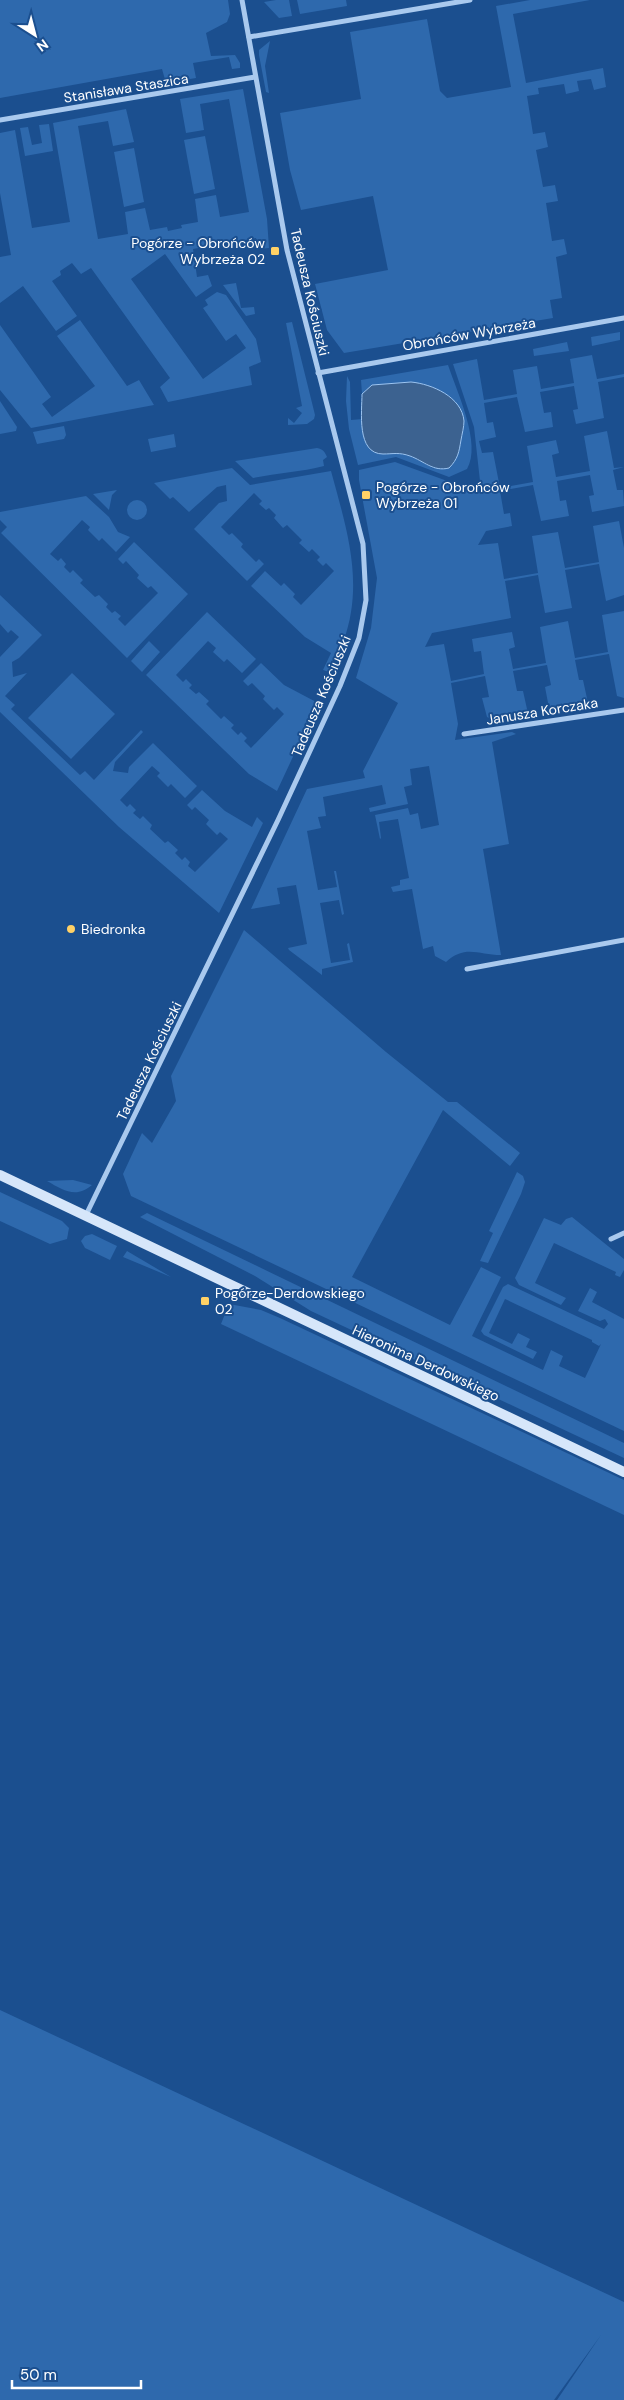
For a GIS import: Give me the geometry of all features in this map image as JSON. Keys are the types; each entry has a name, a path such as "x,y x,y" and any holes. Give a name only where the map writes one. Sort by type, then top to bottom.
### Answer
{"main road":[{"name":"Hieronima Derdowskiego","path":"0,1175 86,1214 295,1317 624,1472"}],"street":[{"name":"Tadeusza Kościuszki","path":"86,1214 278,820 348,669 359,638 366,592 363,544 287,250 242,0"},
{"path":"249,37 470,0"},
{"name":"Stanisława Staszica","path":"0,120 256,77"},
{"name":"Obrońców Wybrzeża","path":"318,373 624,318"},
{"name":"Janusza Korczaka","path":"464,734 624,710"},
{"path":"467,969 624,940"},
{"path":"611,1240 624,1233"}],"shaded area":[{"path":"0,0 228,0 230,14 227,22 206,33 211,56 235,55 240,63 240,68 232,69 229,57 193,63 196,78 166,83 162,69 0,98"},
{"path":"289,0 292,16 279,18 264,2"},
{"path":"297,0 346,0 347,6 300,14"},
{"path":"530,0 590,0 513,14 526,83 603,68 606,87 594,90 591,79 577,81 579,91 566,94 564,84 538,88 539,94 527,96 533,134 545,132 548,147 536,150 543,187 555,185 558,201 546,203 552,241 564,239 567,254 556,257 562,298 550,300 553,318 344,353 327,330 315,284 388,270 373,196 301,210 290,170 280,113 361,99 350,32 427,19 440,91 447,98 511,87 496,6"},
{"path":"270,41 265,66 269,93 266,92 259,50"},
{"path":"243,89 267,219 269,248 259,249 256,238 193,249 197,277 208,275 212,286 196,297 165,254 131,279 203,379 246,348 236,334 226,341 203,308 208,305 205,300 217,292 226,295 256,339 261,362 249,367 252,385 168,402 160,387 170,378 91,268 81,274 72,263 60,271 61,275 52,281 77,316 56,331 23,286 0,303 0,257 11,255 0,193 0,133 15,130 32,228 70,222 53,123 126,109 134,142 113,146 108,121 78,126 98,239 128,234 125,212 145,208 150,230 167,227 168,231 182,228 181,225 198,222 195,199 216,195 220,217 249,212 229,99 200,104 204,130 186,133 180,99"},
{"path":"49,124 53,151 25,156 20,128 28,127 32,145 42,143 39,125"},
{"path":"205,136 215,189 194,194 184,140"},
{"path":"134,148 144,202 124,207 114,152"},
{"path":"236,283 241,308 254,307 255,314 246,316 223,285"},
{"path":"80,320 127,386 139,380 154,405 31,428 0,390 0,325 51,397 42,404 52,417 95,386 57,336"},
{"path":"292,322 315,415 314,419 307,424 288,425 288,418 294,423 302,413 296,408 302,406 286,323"},
{"path":"620,332 620,340 592,346 591,337"},
{"path":"567,342 569,351 534,356 533,349"},
{"path":"592,355 597,379 624,374 624,377 598,382 604,418 576,424 573,410 578,409 574,386 540,392 544,413 551,412 553,427 525,432 517,397 484,403 487,423 493,422 496,437 479,441 482,453 493,452 500,488 533,482 527,446 556,440 559,453 552,455 556,477 590,471 584,436 607,431 614,468 624,467 613,470 617,490 623,490 624,506 592,512 589,496 594,495 590,475 557,481 560,501 566,500 569,516 541,521 533,485 500,491 504,514 510,513 512,526 486,531 478,545 498,543 504,579 538,573 532,536 558,532 565,568 599,562 593,526 619,521 624,548 624,595 606,601 599,564 565,570 572,608 545,613 538,575 505,581 511,618 432,633 425,647 444,644 451,681 484,674 481,651 474,652 472,639 512,632 515,647 509,649 513,669 546,663 540,627 568,621 575,658 608,652 602,615 624,611 624,698 617,696 609,654 575,660 579,680 583,680 588,703 555,711 549,708 545,687 551,685 547,665 513,671 517,691 523,691 528,711 524,714 491,719 487,717 482,698 489,697 485,676 451,683 458,724 455,740 512,732 516,734 492,742 509,844 483,849 501,955 466,952 460,953 446,962 435,956 433,946 423,949 412,889 393,892 391,887 400,885 400,880 409,878 398,819 379,822 380,839 375,815 408,808 410,815 418,813 421,829 439,825 429,766 410,769 412,785 404,787 408,804 370,812 369,808 386,804 382,785 323,797 326,816 318,817 321,828 307,831 318,890 337,887 334,871 336,871 344,914 342,915 339,900 320,903 331,963 350,960 347,944 349,943 353,962 322,969 322,975 288,948 307,944 296,885 277,888 280,904 251,909 307,789 365,778 363,771 398,703 356,678 371,628 377,578 359,480 359,470 395,462 472,490 477,489 480,481 474,427 453,364 477,359 484,400 517,394 513,370 537,366 541,389 574,383 570,359"},
{"path":"448,365 467,418 470,432 472,446 471,458 467,469 449,477 396,457 358,465 349,429 346,401 347,376 350,382 351,420 363,419 363,431 383,454 403,454 434,469 367,389 362,394 361,380"},
{"path":"419,383 445,393 458,405 462,413 464,423 460,448 449,468 438,469 403,454 374,452 368,447 364,439 362,430 362,394 372,385"},
{"path":"0,401 17,427 16,431 0,434"},
{"path":"64,426 66,435 64,439 37,444 33,432"},
{"path":"174,434 176,447 151,452 148,439"},
{"path":"317,448 324,451 327,457 323,460 324,466 298,471 253,478 235,461"},
{"path":"232,468 250,485 331,471 348,540 353,576 350,619 333,671 323,670 331,653 305,637 251,586 265,571 281,586 284,583 295,594 293,597 301,605 334,571 326,563 323,566 317,560 320,557 312,549 309,552 299,543 302,540 287,525 283,528 274,518 276,515 269,508 266,510 259,504 262,501 254,493 221,527 229,535 232,533 243,544 241,547 256,562 259,559 264,564 247,581 194,529 219,503 227,501 226,485 217,487 189,512 173,497 170,499 154,483"},
{"path":"117,490 112,495 109,510 93,494"},
{"path":"86,496 109,517 118,532 130,537 116,552 102,538 99,541 88,530 90,527 82,520 50,554 58,561 61,558 66,564 64,567 70,573 73,570 83,580 80,583 95,597 99,595 108,604 106,607 112,613 115,611 121,616 118,619 125,626 158,593 151,586 148,588 137,578 139,575 126,561 123,564 118,559 134,542 188,594 127,658 1,533 7,527 0,520 0,512"},
{"path":"137,500 144,503 147,510 144,517 137,520 130,517 127,510 130,503"},
{"path":"0,595 42,635 19,658 12,662 13,677 27,673 5,696 15,705 11,709 80,775 85,771 94,780 141,730 143,732 115,762 113,771 128,773 129,767 153,743 197,786 185,798 171,784 168,787 157,776 160,773 152,766 120,800 127,807 130,804 136,810 133,813 140,819 143,816 152,825 150,829 165,843 168,841 178,850 175,853 182,860 185,857 190,862 188,866 195,872 228,839 220,832 217,835 206,824 209,820 195,807 192,810 187,805 202,790 225,811 252,827 257,817 263,823 219,913 119,827 0,712 0,657 19,637 11,630 8,633 0,624"},
{"path":"207,612 256,659 242,673 227,659 224,662 213,652 216,648 208,641 176,675 183,682 186,679 192,685 189,688 196,694 199,692 209,701 206,704 221,719 224,716 234,725 231,728 238,735 241,732 247,738 244,741 251,748 284,714 277,707 274,710 263,699 265,696 252,683 248,686 243,681 261,663 284,685 318,703 277,791 249,774 146,675"},
{"path":"149,641 160,652 142,672 131,661"},
{"path":"72,673 115,714 71,759 28,718"},
{"path":"244,930 386,1052 448,1102 457,1102 520,1153 510,1166 443,1110 352,1277 450,1325 481,1267 501,1277 472,1336 543,1370 551,1350 563,1356 559,1366 585,1378 601,1344 599,1346 592,1342 592,1340 505,1299 489,1333 512,1344 518,1333 530,1339 526,1347 537,1352 533,1359 484,1335 481,1331 503,1287 508,1284 604,1329 608,1324 605,1319 600,1321 578,1311 590,1288 597,1292 592,1302 624,1319 624,1431 131,1196 123,1174 142,1133 152,1143 176,1101 171,1076"},
{"path":"517,1172 523,1176 525,1182 521,1194 488,1263 480,1261 493,1233 489,1231"},
{"path":"73,1180 92,1185 80,1192 70,1192 47,1181"},
{"path":"0,1192 62,1221 69,1228 67,1239 50,1244 0,1221"},
{"path":"147,1213 624,1443 624,1458 311,1311 255,1276 140,1217"},
{"path":"572,1217 624,1259 624,1270 620,1277 615,1275 616,1272 554,1243 535,1283 566,1298 561,1305 519,1285 515,1278 544,1218 561,1225 566,1219"},
{"path":"92,1234 117,1246 110,1260 85,1248 81,1241 85,1236"},
{"path":"127,1251 171,1277 123,1257"},
{"path":"229,1304 261,1310 280,1318 624,1480 624,1515 221,1324"},
{"path":"0,2010 624,2302 624,2400 557,2400 601,2335 554,2400 0,2400"}],"place":[{"name":"Pogórze - Obrońców Wybrzeża 02","path":"275,251"},
{"name":"Pogórze - Obrońców Wybrzeża 01","path":"366,495"},
{"name":"Biedronka","path":"71,929"},
{"name":"Pogórze-Derdowskiego 02","path":"205,1301"}]}
